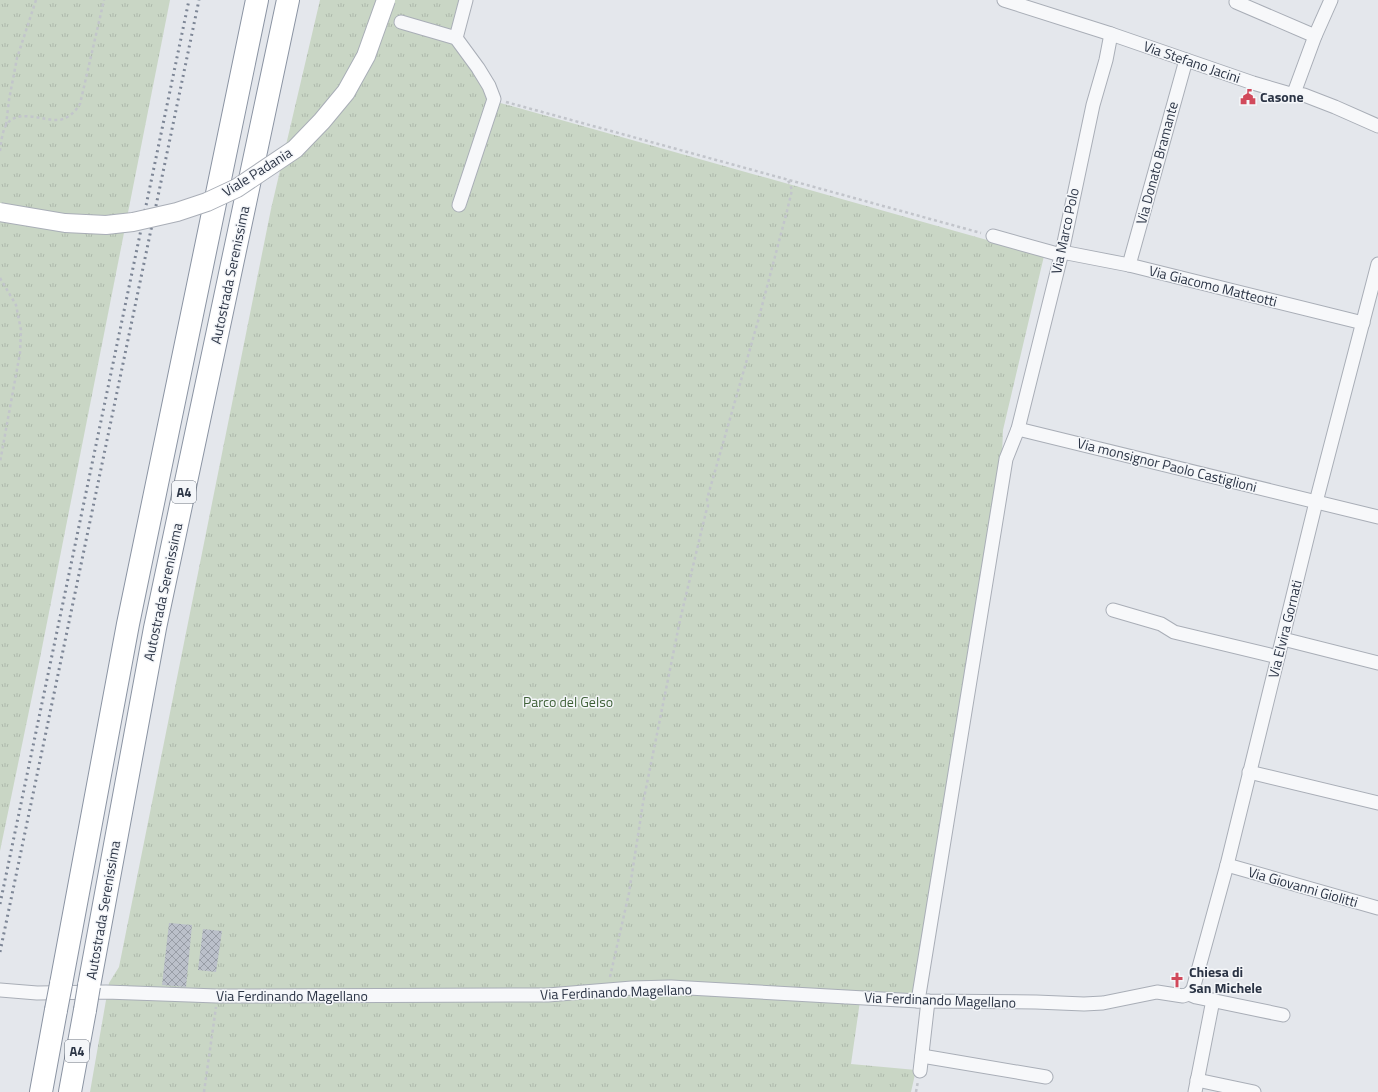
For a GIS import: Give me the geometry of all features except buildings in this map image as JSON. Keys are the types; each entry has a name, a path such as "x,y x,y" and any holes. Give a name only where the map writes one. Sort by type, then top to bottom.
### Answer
{"highway":[{"name":"Autostrada Serenissima","path":"41,1092 128,624 257,0"},
{"name":"Autostrada Serenissima","path":"70,1092 155,628 288,0"}],"street":[{"name":"Viale Padania","path":"0,212 66,223 106,225 133,222 177,212 207,202 237,188 295,149 322,121 346,92 366,56 386,0"},
{"path":"456,38 466,0"},
{"name":"Via Stefano Jacini","path":"1004,0 1111,34 1253,83 1287,93 1304,95 1378,126"},
{"path":"1294,93 1315,36 1331,0"},
{"path":"1236,2 1315,36"},
{"path":"401,22 456,38 478,68 489,86 494,99 459,205"},
{"name":"Via Marco Polo","path":"920,1071 922,1056 923,1001 1006,459 1018,429 1061,253 1093,105 1106,60 1111,34"},
{"name":"Via Donato Bramante","path":"1129,266 1186,60"},
{"name":"Via Giacomo Matteotti","path":"993,236 1061,253 1129,266 1363,323"},
{"name":"Via Elvira Gornati","path":"1190,994 1227,865 1316,502 1378,264"},
{"name":"Via monsignor Paolo Castiglioni","path":"1018,429 1378,517"},
{"path":"1113,610 1161,624 1174,632 1278,657"},
{"path":"1283,639 1378,664"},
{"path":"1249,772 1378,803"},
{"name":"Via Giovanni Giolitti","path":"1227,865 1378,908"},
{"name":"Via Ferdinando Magellano","path":"0,990 217,996 548,995 671,987 923,1001 1084,1004 1157,992 1183,996 1190,994 1196,997 1284,1015"},
{"path":"1213,1000 1196,1086 1254,1092"},
{"path":"922,1056 1046,1077"}],"path":[{"path":"0,151 6,125 17,58 36,0"},
{"path":"6,125 19,116 58,120 68,117 75,112 83,95 104,0"},
{"path":"494,99 993,236"},
{"path":"608,990 610,975 629,893 643,803 666,687 685,598 708,506 707,499 758,321 787,211 792,190 788,180"},
{"path":"0,278 16,305 21,330 20,352 0,462"},
{"path":"204,1092 217,996"}],"green space":[{"path":"0,0 170,0 40,658 0,851"},
{"name":"Parco del Gelso","path":"320,0 462,0 452,40 497,102 1044,256 1003,430 1002,456 915,994 861,994 851,1064 916,1070 911,1092 90,1092 109,983 119,967 271,209"}],"railway":[{"path":"0,904 189,0"},
{"path":"0,952 199,0"}],"place":[{"name":"Casone","path":"1248,97"},
{"name":"Chiesa di San Michele","path":"1177,980"}]}
